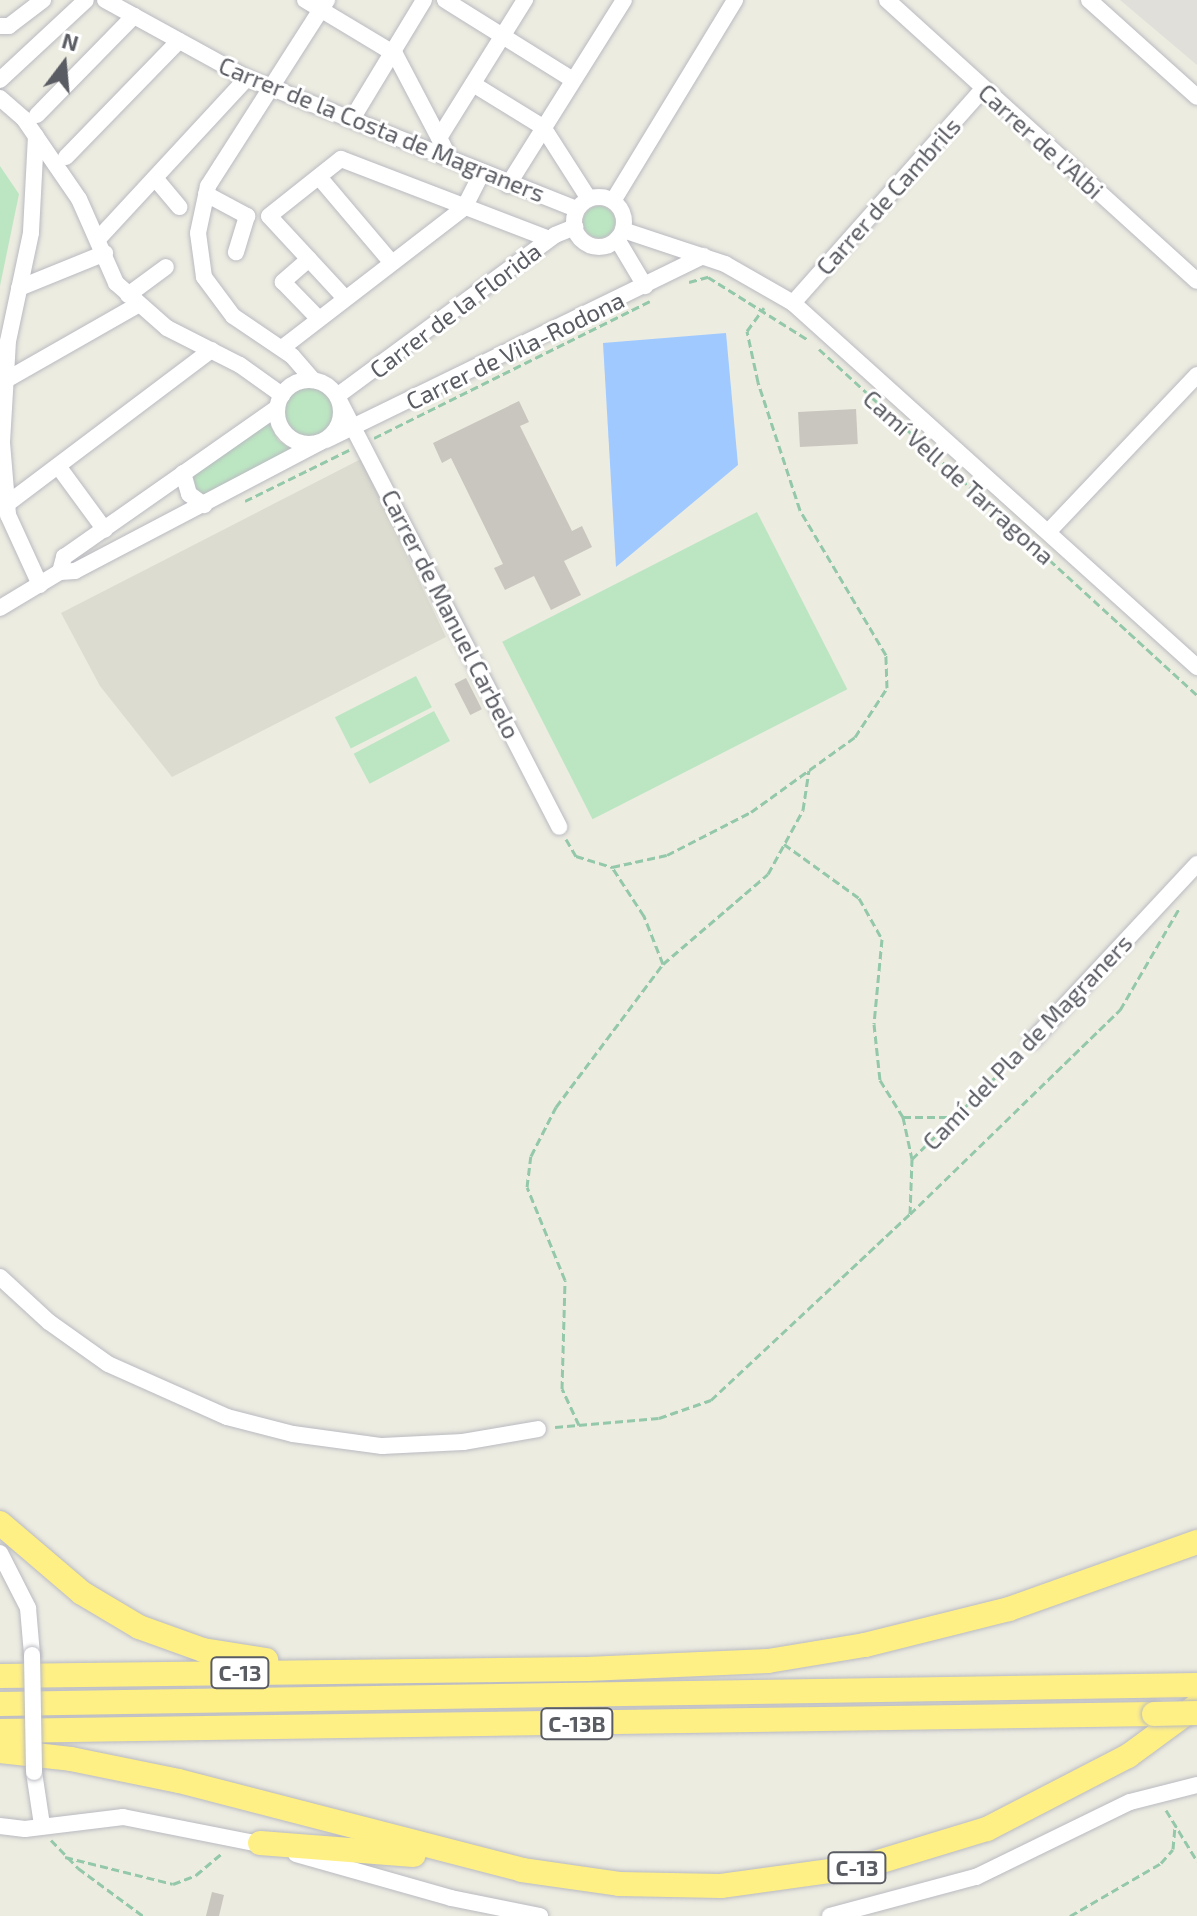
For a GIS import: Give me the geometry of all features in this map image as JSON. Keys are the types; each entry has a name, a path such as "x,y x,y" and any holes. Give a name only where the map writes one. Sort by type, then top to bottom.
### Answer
{"highway":[{"path":"0,1523 99,1604 181,1643 285,1662 435,1663 480,1670"},
{"name":"C-13","path":"0,1676 730,1665 830,1652 1009,1609 1197,1542"},
{"name":"C-13","path":"0,1751 83,1761 179,1781 480,1860 587,1881 687,1887 764,1883 865,1866 935,1848 1035,1807 1128,1756 1195,1692"},
{"name":"C-13B","path":"0,1704 1195,1692"},
{"name":"C-13B","path":"0,1731 1197,1713"},
{"path":"248,1840 480,1860"}],"street":[{"path":"0,26 9,26 43,0"},
{"path":"0,80 86,0"},
{"name":"Carrer de la Costa de Magraners","path":"105,0 247,78 449,157 508,185 583,204"},
{"path":"305,0 324,5 395,54 449,157"},
{"path":"352,119 395,54 424,0"},
{"path":"445,0 573,80"},
{"path":"439,138 525,0"},
{"path":"508,185 624,0"},
{"path":"613,201 735,0"},
{"name":"Carrer de l'Albi","path":"887,0 1197,281"},
{"path":"1089,0 1197,97"},
{"path":"279,401 278,423 291,440 323,442 340,424 338,399 313,380 282,348 233,316 204,277 198,233 206,194 236,140 273,88 324,5"},
{"path":"37,115 134,16"},
{"path":"66,157 179,41"},
{"path":"19,288 102,245 155,178 247,78"},
{"path":"473,84 543,127 583,204 575,227 592,246 620,235 624,216 613,201"},
{"name":"Carrer de Cambrils","path":"793,303 983,89"},
{"path":"0,98 36,136 102,245 116,283 167,328 211,350 279,401"},
{"path":"36,136 31,233 19,288 6,380 2,443 7,504 40,585"},
{"path":"344,297 269,216 341,159 549,239"},
{"path":"282,348 344,297 464,208 481,174"},
{"path":"319,177 391,262"},
{"path":"155,178 179,207"},
{"path":"206,194 247,216 236,252"},
{"path":"583,204 613,201"},
{"name":"Carrer de la Florida","path":"338,399 549,239 575,227"},
{"name":"Camí Vell de Tarragona","path":"620,235 703,256 793,303 1197,667"},
{"name":"Carrer de Vila-Rodona","path":"620,235 645,286"},
{"name":"Carrer de Vila-Rodona","path":"0,608 60,572 75,571 323,442 703,256"},
{"path":"309,259 283,282 318,318"},
{"path":"6,380 134,299 166,267"},
{"path":"7,504 211,350"},
{"path":"1049,531 1197,375"},
{"path":"60,572 64,557 183,473 279,401 299,381 313,380"},
{"name":"Carrer de Manuel Carbelo","path":"338,399 559,827"},
{"path":"58,466 105,530"},
{"path":"183,473 189,494 204,505"},
{"name":"Camí del Pla de Magraners","path":"1032,1041 1197,864"},
{"path":"0,1277 49,1322 108,1364 166,1394 260,1426 382,1446 463,1442 538,1429"},
{"path":"0,1553 28,1608 34,1772 42,1825"},
{"path":"830,1916 976,1877 1156,1792 1197,1785"},
{"path":"0,1826 123,1817 248,1840 423,1891 540,1916"}],"path":[{"name":"Camí Vell de Tarragona","path":"708,277 764,307 805,337 1197,695"},
{"path":"559,827 576,856 612,867 667,855 751,812 855,737 887,688 886,655 800,510 747,331 775,292"},
{"path":"579,1425 562,1389 565,1280 527,1187 531,1156 556,1107 663,964 768,874 803,810 809,770"},
{"path":"784,844 859,898 882,939 874,1024 880,1080 903,1117 912,1159"},
{"path":"612,867 644,916 663,964"},
{"path":"538,1429 659,1418 711,1400 910,1214 1120,1010 1180,907 1177,885"},
{"name":"Camí del Pla de Magraners","path":"910,1214 912,1159 1032,1041"},
{"path":"903,1117 955,1117"},
{"path":"1156,1792 1197,1861"},
{"path":"1070,1916 1161,1863 1173,1849 1175,1824"},
{"path":"42,1825 65,1857 143,1916"},
{"path":"65,1857 173,1884 196,1875 248,1840"}],"shaded area":[{"path":"1120,0 1197,0 1197,65"},
{"path":"361,459 446,637 172,777 100,686 61,613"}],"green space":[{"path":"0,166 19,194 0,286"},
{"path":"599,206 610,211 615,222 610,233 599,238 588,233 583,222 588,211"},
{"path":"309,388 326,395 333,412 326,429 309,436 292,429 285,412 292,395"},
{"path":"268,421 278,440 294,451 206,496 196,493 193,473"},
{"path":"757,512 847,689 593,819 502,642"},
{"path":"416,676 432,707 351,748 335,717"},
{"path":"434,711 450,741 370,784 354,754"}],"water":[{"path":"726,333 738,465 616,567 603,343"}],"building":[{"path":"519,401 529,422 520,426 572,531 582,526 592,547 564,561 581,595 551,610 534,576 505,590 494,568 503,564 451,458 442,463 433,443"},
{"path":"856,409 858,444 800,447 798,412"},
{"path":"466,678 482,709 470,715 454,684"},
{"path":"212,1892 224,1895 219,1916 206,1916"}]}
